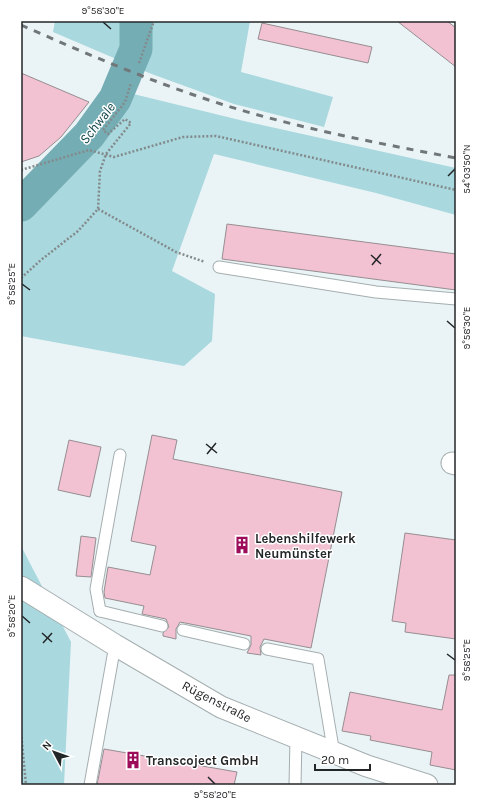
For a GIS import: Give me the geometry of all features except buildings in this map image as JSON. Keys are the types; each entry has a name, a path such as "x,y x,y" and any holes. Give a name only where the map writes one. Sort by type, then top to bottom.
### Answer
{"street":[{"name":"Rügenstraße","path":"21,587 83,626 221,706 334,754 427,785"}],"lane":[{"path":"219,267 376,292 456,300"},
{"path":"100,611 96,589 120,455"},
{"path":"83,626 100,611"},
{"path":"100,611 162,626"},
{"path":"183,630 244,644"},
{"path":"90,785 115,645"},
{"path":"267,649 318,659 334,754"},
{"path":"295,785 296,738"}],"path":[{"path":"139,63 154,21"},
{"path":"21,278 78,231 98,209 100,171 106,154 131,123 125,119 108,134 102,130 125,102 131,83"},
{"path":"21,170 89,150 114,157 183,137 216,136 456,190"},
{"path":"98,209 176,252 219,267"},
{"path":"21,733 26,785"}],"shaded area":[{"path":"55,21 250,21 241,72 333,97 324,127 234,104 149,73 53,32"},
{"path":"117,90 244,121 456,168 456,215 376,193 214,154 172,271 215,294 212,341 184,366 21,336 21,190"},
{"path":"21,546 71,642 64,785 21,785"}],"waterway":[{"name":"Schwale","path":"21,205 89,135 115,99 136,49 136,21"}],"railway":[{"path":"21,25 145,77 250,113 367,141 456,158"}],"place":[{"name":"Lebenshilfewerk Neumünster","path":"242,545"},
{"name":"Transcoject GmbH","path":"133,760"}]}
